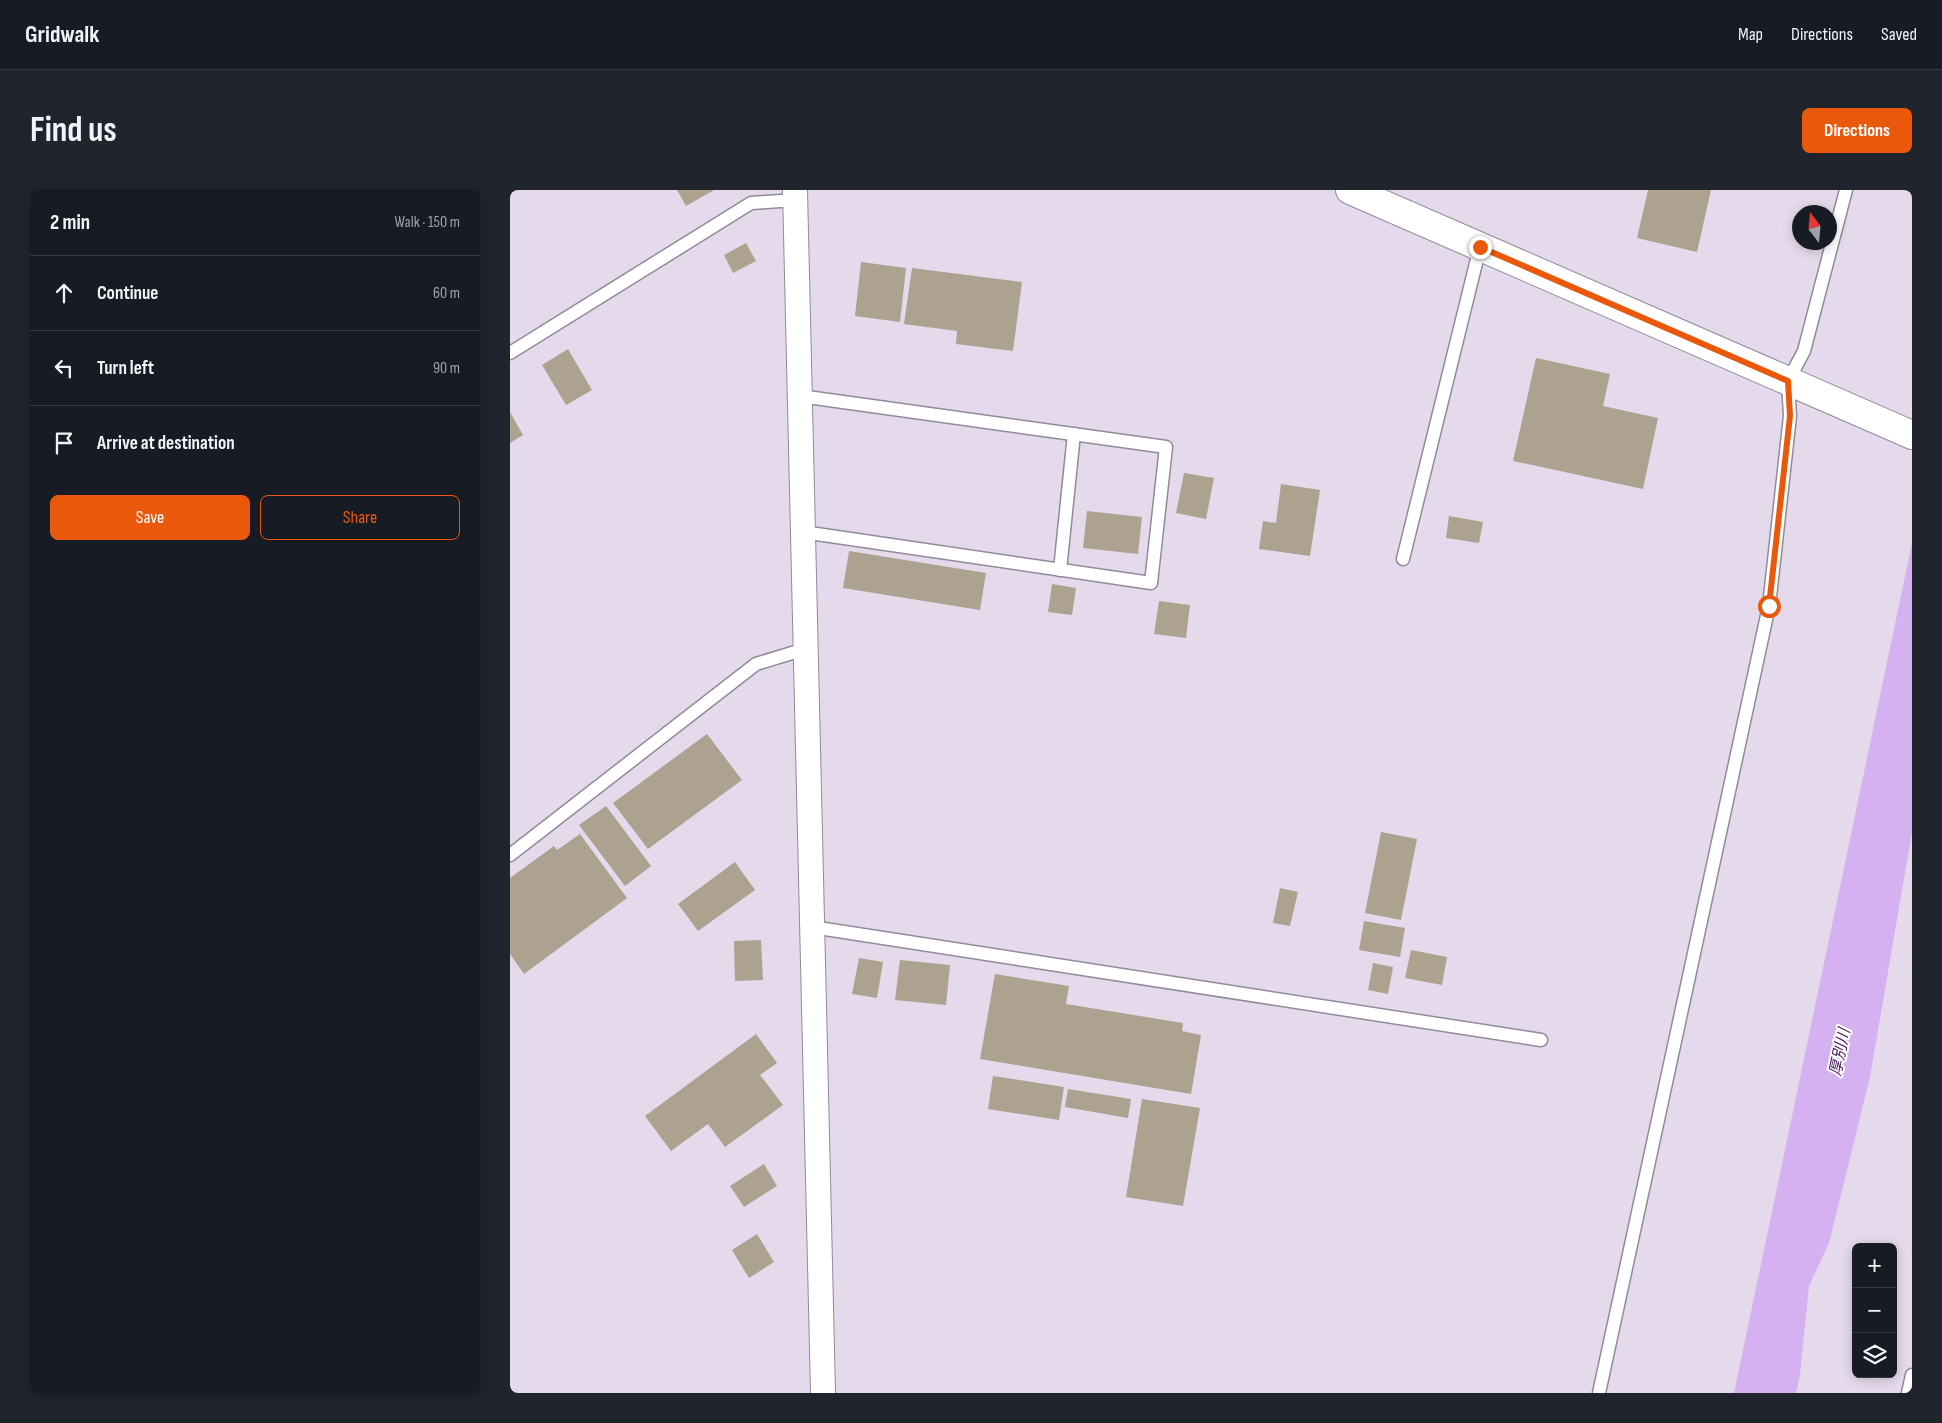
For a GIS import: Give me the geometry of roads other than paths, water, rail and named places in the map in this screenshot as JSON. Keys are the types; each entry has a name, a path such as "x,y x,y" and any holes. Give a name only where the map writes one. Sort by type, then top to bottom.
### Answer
{"street":[{"path":"1350,190 1912,435"},
{"path":"795,195 823,1393"}],"lane":[{"path":"1599,1393 1769,606 1790,416 1796,385 1846,190"},
{"path":"510,352 751,203 795,195"},
{"path":"1403,559 1480,247"},
{"path":"800,396 1166,447 1151,583 803,532"},
{"path":"1060,570 1074,434"},
{"path":"510,854 756,664 806,649"},
{"path":"812,927 1540,1040"},
{"path":"1908,1393 1912,1375"}],"water":[{"name":"厚別川","path":"1912,543 1912,832 1870,1077 1829,1243 1809,1286 1800,1374 1796,1393 1734,1393"}]}
